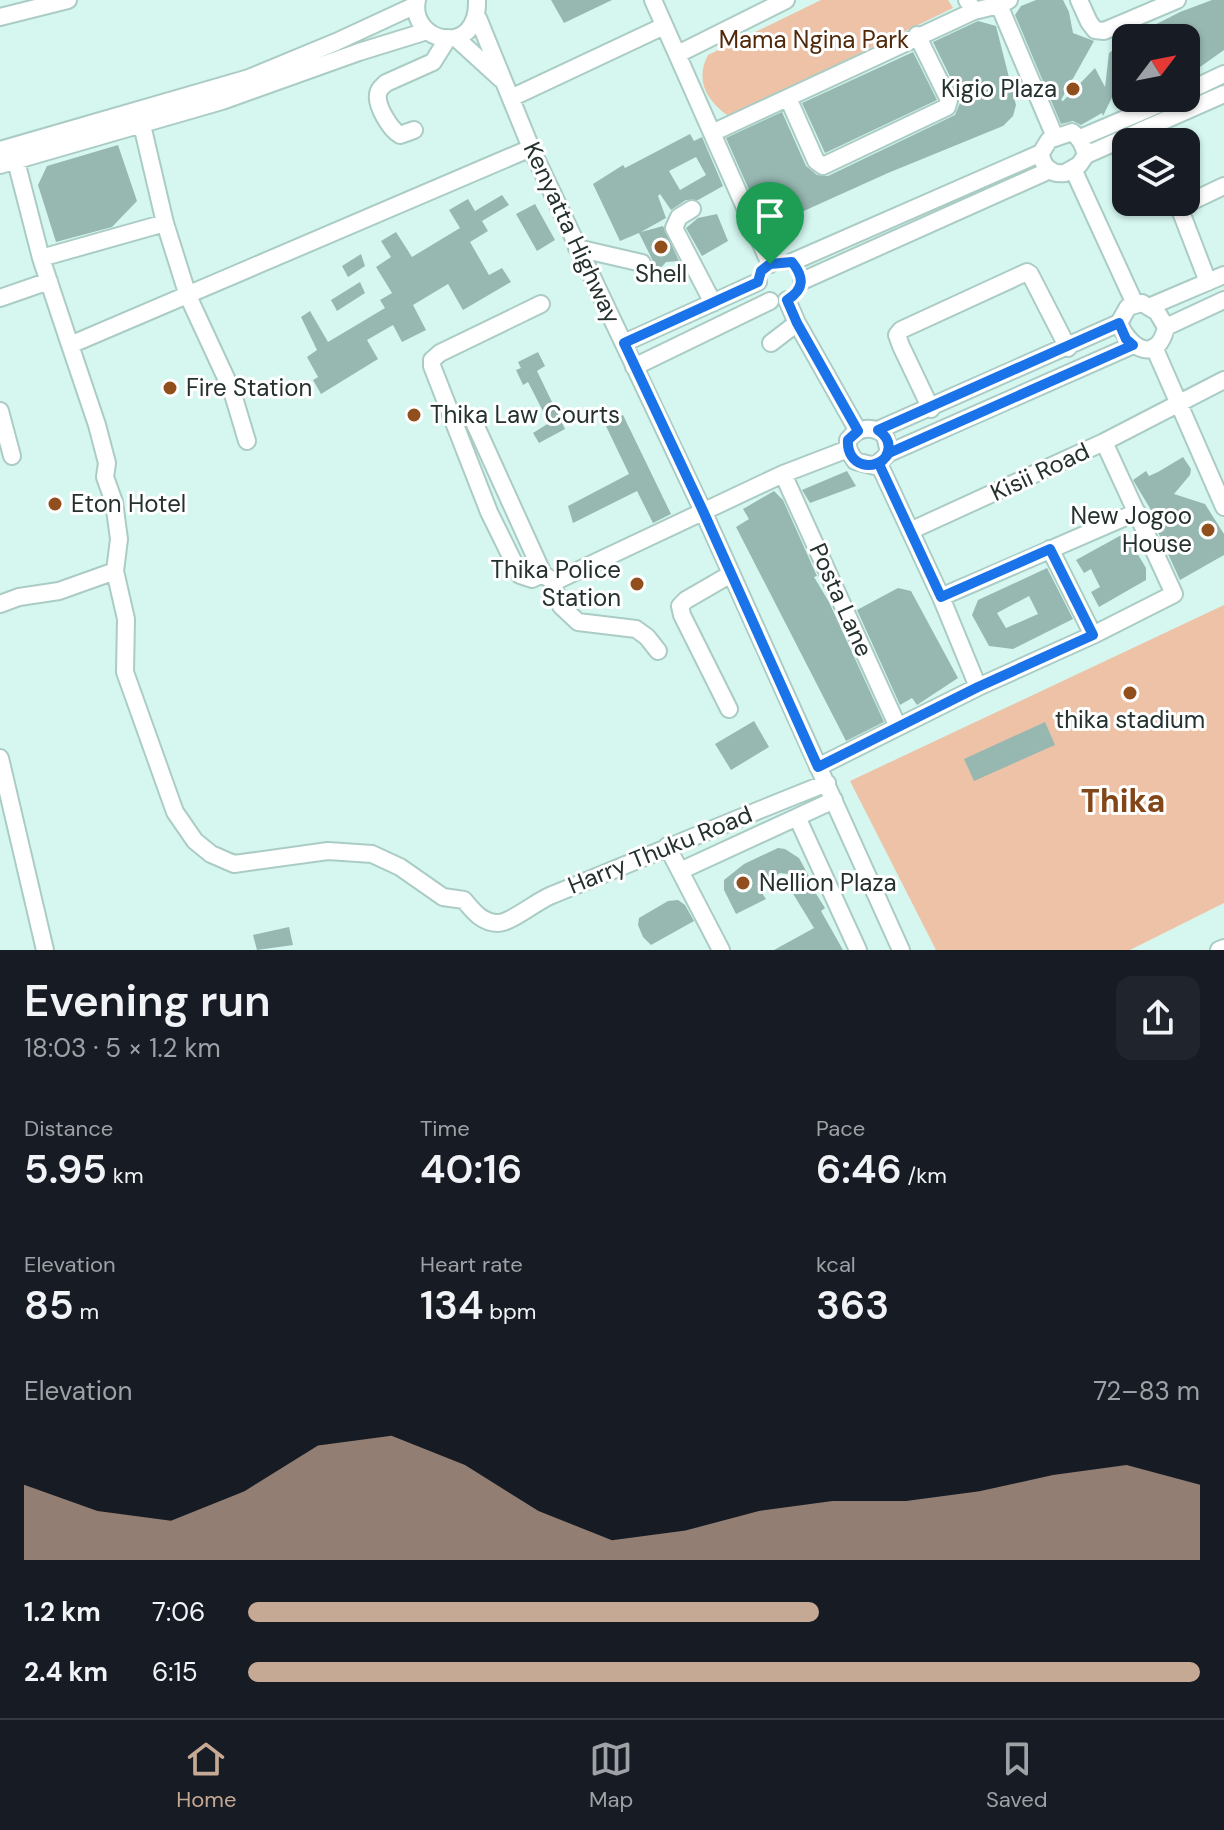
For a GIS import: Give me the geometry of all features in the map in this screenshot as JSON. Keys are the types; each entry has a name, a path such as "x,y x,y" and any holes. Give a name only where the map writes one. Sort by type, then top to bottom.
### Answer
{"street":[{"path":"0,17 68,0"},
{"name":"Kenyatta Highway","path":"477,0 478,18 531,148 703,511 901,950"},
{"path":"653,0 770,264"},
{"path":"678,54 750,7 786,0"},
{"path":"1079,0 1095,30 1104,31 1177,0"},
{"path":"0,150 249,78 336,42 417,3 418,19 427,31 441,38 452,38 469,30 478,18"},
{"path":"712,133 917,35 971,5 1004,3 1055,137"},
{"path":"508,91 664,26"},
{"path":"0,604 19,597 59,591 115,571 119,539 114,502 105,477 107,463 97,425 8,163 222,101 427,31"},
{"path":"788,98 816,161 823,166 947,107 949,100 917,35"},
{"path":"414,130 400,135 391,130 377,96 386,83 433,62 452,38"},
{"name":"Kenyatta Highway","path":"452,38 508,91"},
{"path":"1200,85 1224,74"},
{"path":"1041,153 1042,161 1059,174 1073,169 1086,155 1224,94"},
{"path":"1080,138 1141,112"},
{"path":"142,125 165,223 188,296 232,391 247,441"},
{"path":"624,343 758,282 761,271 770,264 792,262 1041,153 1049,140 1055,137 1072,132 1080,138 1086,155"},
{"path":"70,345 531,148"},
{"path":"1073,169 1143,305 1166,327"},
{"path":"802,281 1050,170"},
{"path":"1208,282 1181,212 1186,204 1224,186"},
{"path":"692,209 679,217 674,228 713,303"},
{"path":"41,258 165,223"},
{"path":"577,248 642,263"},
{"path":"634,367 800,288 802,281 792,262"},
{"path":"931,409 897,335 901,330 1027,272 1068,348"},
{"path":"1133,345 869,466 855,461 848,449 848,440 858,431 867,428 878,430 931,409 1119,323 1124,311 1224,275"},
{"path":"0,298 49,281"},
{"path":"758,282 779,300 797,323 858,431"},
{"path":"1166,327 1224,300"},
{"path":"541,304 440,353 432,360 489,512 520,575 526,579 547,577 558,580 783,474 848,449"},
{"path":"771,343 797,323"},
{"path":"1119,323 1126,339 1141,350 1154,347 1164,336 1166,327"},
{"path":"1154,347 1224,507"},
{"path":"1104,442 1224,380"},
{"path":"0,411 12,456"},
{"path":"474,422 561,606 578,622 636,629 658,651"},
{"path":"878,430 888,441 884,459 910,531 978,687"},
{"name":"Kisii Road","path":"910,531 1104,442 1174,594 1093,635"},
{"name":"Posta Lane","path":"783,474 898,727"},
{"path":"941,597 1137,512"},
{"path":"818,767 978,687 1093,635 1050,549"},
{"name":"Harry Thuku Road","path":"115,571 126,619 125,672 175,812 195,841 211,854 234,864 328,851 372,854 400,867 443,897 464,900 480,918 497,923 541,899 827,783"},
{"path":"729,709 680,606 731,574"},
{"path":"0,758 45,950"},
{"path":"680,871 834,800"},
{"path":"797,817 858,950"},
{"path":"667,846 721,950"}],"green space":[{"name":"Mama Ngina Park","path":"821,0 948,0 953,8 739,112 727,115 713,103 703,81 708,55"},
{"name":"thika stadium","path":"1224,605 1224,903 1130,950 936,950 850,781"}],"building":[{"path":"551,0 612,0 564,23"},
{"path":"1036,0 1063,0 1073,33 1094,41 1063,101 1095,68 1105,87 1109,53 1112,51 1112,97 1103,116 1102,113 1081,125 1073,121 1061,124 1015,15 1021,6"},
{"path":"1212,0 1224,0 1224,50 1200,67 1200,24 1156,24"},
{"path":"978,21 996,26 1016,105 1013,116 1003,126 766,228 726,138 782,112 806,166 817,175 828,176 955,115 960,103 959,95 933,42"},
{"path":"913,52 937,100 825,153 802,103"},
{"path":"690,134 694,141 702,137 723,186 698,200 686,200 671,210 660,194 658,196 666,218 641,232 663,226 679,261 666,262 658,271 639,233 620,241 593,184 623,165 625,168","holes":["696,157 706,175 680,190 669,171"]},
{"path":"118,145 137,201 112,227 56,242 38,185 47,166"},
{"path":"502,195 509,205 482,221 488,231 470,242 489,275 502,268 511,282 463,310 448,284 413,305 426,330 402,342 393,325 367,340 378,359 321,394 313,380 318,377 307,357 317,350 301,317 310,311 328,342 385,308 380,300 392,293 376,267 391,257 381,241 396,232 412,257 460,228 449,210 468,199 475,211"},
{"path":"535,204 555,240 537,251 516,214"},
{"path":"717,214 728,241 702,256 686,228 698,218"},
{"path":"361,254 365,266 348,277 342,266"},
{"path":"360,282 365,293 337,311 331,300"},
{"path":"538,352 545,366 537,371 565,429 539,443 533,433 549,423 528,382 523,385 516,370 521,368 518,362"},
{"path":"623,415 671,514 653,523 637,491 573,523 568,506 629,474 605,424"},
{"path":"1183,457 1191,469 1190,475 1174,494 1205,504 1224,534 1224,555 1180,580 1151,517 1154,515 1133,480 1146,471 1149,476 1158,472"},
{"path":"847,471 856,486 810,503 802,490"},
{"path":"774,491 783,500 817,576 814,577 829,602 884,722 846,741 736,527 749,519 743,509"},
{"path":"1125,533 1146,568 1146,580 1099,607 1091,592 1100,587 1091,569 1084,573 1076,560"},
{"path":"1047,568 1073,619 1013,649 989,646 972,615 978,600","holes":["1029,596 1038,614 1006,628 997,613"]},
{"path":"898,588 911,591 958,678 917,705 912,698 900,705 857,610"},
{"path":"754,721 769,747 731,770 715,744"},
{"path":"1045,722 1055,745 974,781 964,759"},
{"path":"778,848 799,858 811,880 808,881 825,908 821,911 843,950 774,950 814,928 792,892 798,889 788,874 780,873 757,886 766,899 736,914 724,890 724,880 744,864"},
{"path":"678,900 685,905 694,921 651,945 643,937 638,925 639,918 668,901"},
{"path":"289,927 293,945 257,950 253,935"}],"place":[{"name":"Kigio Plaza","path":"1073,89"},
{"name":"Shell","path":"661,247"},
{"name":"Fire Station","path":"170,388"},
{"name":"Thika Law Courts","path":"414,415"},
{"name":"Eton Hotel","path":"55,504"},
{"name":"New Jogoo House","path":"1208,530"},
{"name":"Thika Police Station","path":"637,584"},
{"name":"thika stadium","path":"1130,693"},
{"name":"Nellion Plaza","path":"743,883"}],"district":[{"name":"Thika","path":"1123,801"}],"route":[{"path":"770,264 761,271 758,282 624,343 818,767 978,687 1093,635 1050,549 941,597 879,464 886,459 889,447 885,435 878,430 1119,323 1126,339 1133,345 889,453 886,459 879,464 869,466 855,461 850,454 848,440 858,431 787,300 800,288 802,281 798,270 792,262 770,264"}]}
